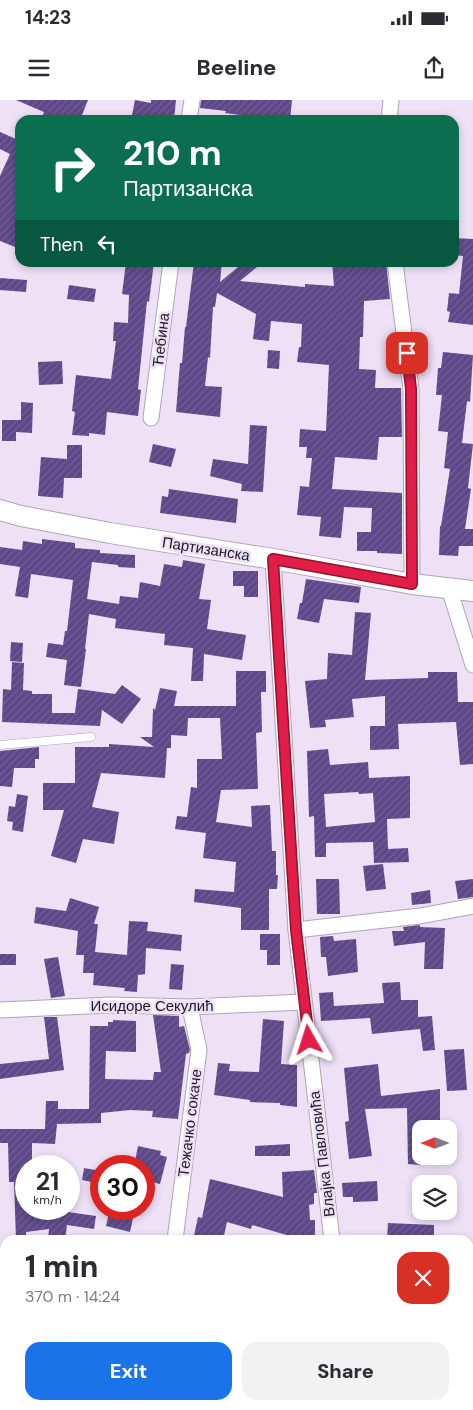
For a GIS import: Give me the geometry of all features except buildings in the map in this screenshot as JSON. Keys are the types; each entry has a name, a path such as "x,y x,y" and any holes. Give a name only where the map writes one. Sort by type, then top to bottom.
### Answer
{"street":[{"path":"190,115 192,100"},
{"path":"390,115 392,100"},
{"name":"Ћебина","path":"151,418 170,267"},
{"path":"396,267 411,389 412,584"},
{"name":"Партизанска","path":"0,510 21,516 110,533 273,559 412,584 473,590"},
{"name":"Влајка Павловића","path":"273,559 296,930 331,1235"},
{"path":"449,588 473,665"},
{"path":"296,930 420,916 473,906"},
{"name":"Исидоре Секулић","path":"0,1010 110,1005 190,1007 304,1002"},
{"name":"Тежачко сокаче","path":"176,1235 199,1050 190,1007"}],"lane":[{"path":"0,745 92,737"}],"route":[{"path":"309,1040 296,930 273,559 412,584 411,389 407,353"}]}
